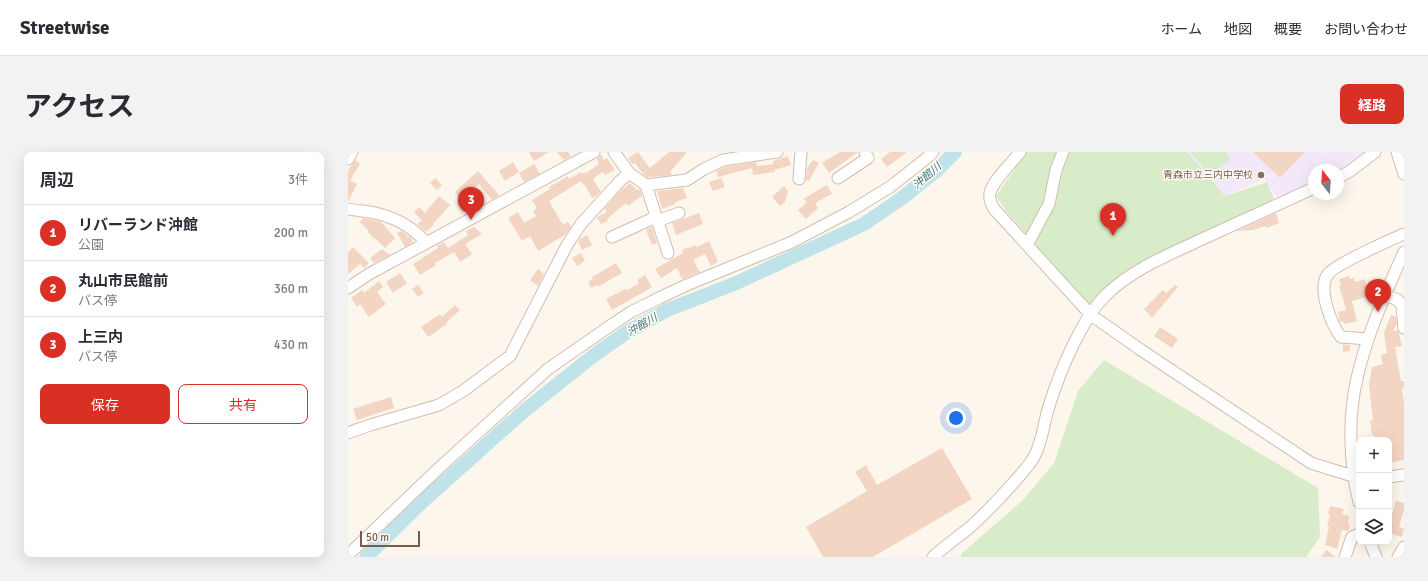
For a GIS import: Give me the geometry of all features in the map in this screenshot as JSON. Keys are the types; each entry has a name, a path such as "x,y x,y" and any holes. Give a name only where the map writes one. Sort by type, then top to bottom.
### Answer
{"street":[{"path":"348,159 352,152"},
{"path":"348,288 369,274 594,152"},
{"path":"614,152 629,173 646,185 668,253"},
{"path":"646,185 687,180 704,169 723,160 777,152"},
{"path":"798,179 801,152"},
{"path":"838,178 868,158 865,152"},
{"path":"348,555 439,468 548,369 610,326 631,312 659,298 689,284 792,242 849,212 890,187 933,152"},
{"path":"1020,152 994,185 990,194 990,203 1090,315 1311,463 1356,478 1352,430 1353,402 1357,378 1368,339 1404,252"},
{"path":"1027,245 1048,204 1056,170 1063,152"},
{"path":"1344,174 1375,152"},
{"path":"1397,152 1404,174"},
{"path":"348,433 439,405 463,391 510,356 567,245 581,224 629,173"},
{"path":"933,557 948,543 967,529 996,501 1023,472 1035,455 1042,437 1050,403 1060,376 1090,315 1105,296 1124,280 1156,260 1308,191"},
{"path":"348,208 378,214 402,223 417,232 426,243"},
{"path":"612,237 657,219 679,213"},
{"path":"1368,339 1341,337 1336,330 1328,312 1324,288 1327,276 1332,270 1339,266 1404,234"},
{"path":"1385,295 1398,300 1402,306 1404,328"},
{"path":"1392,477 1404,475"},
{"path":"1345,557 1352,537 1356,535"},
{"path":"1371,545 1376,557"},
{"path":"1398,557 1404,547"}],"shaded area":[{"name":"青森市立三内中学校","path":"1187,152 1363,152 1344,166 1344,164 1308,164 1308,186 1279,199 1264,179 1225,196"}],"green space":[{"path":"1026,152 1187,152 1225,196 1267,182 1274,199 1146,260 1091,309 1006,211 996,196"},
{"path":"1190,152 1226,152 1231,159 1210,176"},
{"path":"1104,360 1318,488 1320,537 1306,557 961,557 961,554 1023,500 1054,463 1078,391"}],"building":[{"path":"529,152 549,152 534,161"},
{"path":"557,152 568,152 571,156 564,160"},
{"path":"638,152 650,168 669,152 687,152 670,172 672,175 650,176 648,178 635,163 632,164 628,158"},
{"path":"840,152 858,152 829,173 822,163"},
{"path":"890,152 907,152 887,167 881,159"},
{"path":"1253,152 1305,152 1280,178"},
{"path":"601,154 604,160 607,158 615,170 605,175 603,172 593,179 601,192 592,198 581,181 549,201 563,225 568,222 571,227 565,235 538,251 530,236 522,241 508,218 518,212 524,223 536,216 533,211 537,208 532,200 550,189 549,187 568,176 569,179 581,172 582,174 585,172 586,173 599,164 597,159"},
{"path":"788,156 791,165 774,170 775,172 753,175 752,168 718,177 716,171 725,167 756,162 757,166 774,164 773,161"},
{"path":"355,160 360,164 350,180 357,184 348,202 348,171"},
{"path":"813,160 819,163 809,181 806,180 807,168"},
{"path":"513,162 519,172 505,181 499,171"},
{"path":"534,164 540,174 524,182 519,173"},
{"path":"478,171 499,195 492,200 479,184 468,193 470,195 463,202 455,192"},
{"path":"435,178 442,185 437,190 430,183"},
{"path":"721,178 725,187 713,191 709,182"},
{"path":"630,183 637,190 640,189 642,196 628,206 626,203 607,219 608,221 601,224 597,217 607,212 604,209 619,192"},
{"path":"827,185 832,194 815,203 818,208 806,219 798,210 807,202 803,199"},
{"path":"784,186 788,191 785,202 780,206 772,197"},
{"path":"683,188 687,198 662,209 657,191"},
{"path":"439,196 450,205 433,224 434,225 426,232 417,224 422,221 414,212 419,207 425,213"},
{"path":"699,213 703,224 676,235 672,223"},
{"path":"1276,213 1279,223 1266,228 1265,226 1253,230 1237,231"},
{"path":"363,218 381,222 395,238 385,248 375,238 374,239 368,232 369,231 360,222"},
{"path":"474,227 482,234 465,244 472,254 460,262 454,252 435,263 436,265 420,275 413,264 438,248 437,246 444,242 448,248 468,235 466,231"},
{"path":"652,227 657,243 652,245 646,230"},
{"path":"401,231 406,234 407,237 410,236 413,242 405,247 397,233"},
{"path":"587,235 592,245 582,250 578,241"},
{"path":"709,241 718,262 711,266 705,254 693,260 700,272 682,279 677,268 661,278 655,269 683,253 682,250 695,245 697,247"},
{"path":"353,247 369,263 364,268 360,264 348,274 348,253"},
{"path":"382,249 390,255 374,263 370,258"},
{"path":"581,253 585,261 577,266 572,258"},
{"path":"616,263 622,273 598,287 597,285 591,288 588,282 593,279 592,277"},
{"path":"538,269 544,274 538,286 530,280"},
{"path":"400,273 407,283 393,293 386,282"},
{"path":"645,275 652,287 612,310 606,299 639,283 637,280"},
{"path":"1349,276 1350,279 1354,278 1355,282 1365,279 1369,296 1352,301 1357,321 1344,324 1343,321 1340,322 1338,312 1346,310 1339,285 1341,285 1339,279"},
{"path":"379,281 383,287 377,292 386,304 369,317 360,304 357,307 351,298 362,290 364,293"},
{"path":"418,285 424,293 418,297 412,289"},
{"path":"1175,285 1178,287 1152,318 1144,309 1163,290 1166,293"},
{"path":"455,305 460,310 446,323 447,324 428,337 421,327 440,314 442,317"},
{"path":"1391,315 1396,317 1397,323 1393,331 1397,330 1399,333 1402,346 1395,347 1401,381 1404,381 1404,388 1402,389 1404,402 1404,460 1392,462 1392,437 1374,437 1374,435 1372,435 1370,421 1373,420 1369,385 1372,367 1383,364 1381,355 1387,353 1384,333"},
{"path":"1160,327 1178,339 1172,348 1154,336"},
{"path":"1343,344 1350,345 1350,351 1343,352"},
{"path":"391,397 394,408 357,420 353,409"},
{"path":"942,448 972,499 873,557 823,557 806,527 867,491 855,472 866,465 877,485"},
{"path":"1396,501 1404,503 1404,510 1399,527 1404,529 1402,537 1392,534 1392,515"},
{"path":"1330,506 1344,509 1342,514 1349,516 1348,524 1350,525 1348,531 1342,530 1337,549 1325,545 1329,527 1327,526 1330,515 1328,514"},
{"path":"1326,550 1336,557 1321,557"}],"waterway":[{"name":"沖館川","path":"366,557 422,502 524,411 593,356 627,332 667,310 734,284 864,224 902,198 936,171 955,152"}],"place":[{"name":"青森市立三内中学校","path":"1261,175"},
{"name":"上三内","path":"471,220"},
{"name":"リバーランド沖館","path":"1113,236"},
{"name":"丸山市民館前","path":"1378,312"}]}
